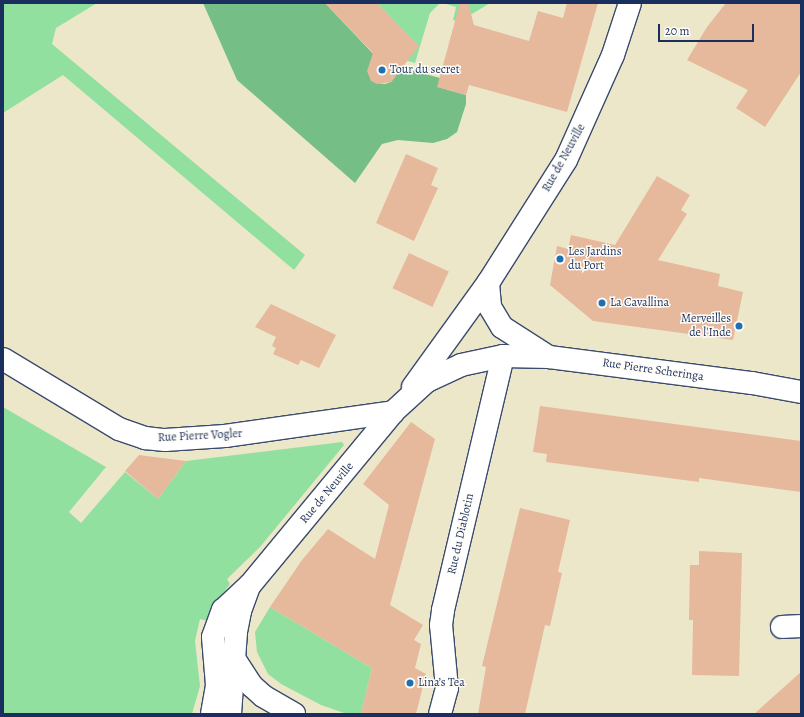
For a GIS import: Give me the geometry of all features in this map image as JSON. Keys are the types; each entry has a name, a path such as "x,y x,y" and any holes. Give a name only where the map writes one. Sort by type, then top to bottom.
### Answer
{"street":[{"name":"Rue de Neuville","path":"212,714 217,685 212,644 215,630 223,610 250,585 398,407 431,359 488,283 566,160 591,108 624,25 630,3"},
{"path":"488,283 490,307 502,327 549,357"},
{"name":"Rue de Neuville","path":"398,407 442,373 477,360 503,356"},
{"name":"Rue Pierre Scheringa","path":"503,356 549,357 744,382 801,392"},
{"name":"Rue du Diablotin","path":"440,714 447,688 441,625 443,610 503,356"},
{"name":"Rue Pierre Vogler","path":"3,359 114,425 145,438 165,440 225,436 398,407"},
{"name":"Rue de Neuville","path":"230,714 240,611 250,585"},
{"path":"235,660 252,686 263,696 294,714"}],"green space":[{"path":"3,3 97,3 56,28 52,44 305,255 294,270 63,75 3,113"},
{"path":"203,3 325,3 377,58 376,83 385,84 391,82 395,77 396,66 440,78 438,87 466,95 466,104 457,132 447,139 433,143 398,140 382,144 355,183 237,80"},
{"path":"377,3 440,3 430,13 415,63 380,53 404,31"},
{"path":"443,3 490,3 459,22 453,20 456,7"},
{"path":"3,407 106,467 69,512 81,523 125,472 158,499 186,461 342,442 344,445 260,547 227,579 230,584 216,603 208,621 200,619 195,641 200,686 192,714 3,714"},
{"path":"270,607 372,668 361,714 347,714 321,705 281,684 268,674 257,652 255,632"}],"building":[{"path":"325,3 377,3 419,46 391,82 377,84 371,81 367,71 373,53"},
{"path":"460,3 468,3 474,25 529,41 538,11 563,18 567,3 598,3 567,112 469,85 466,95 437,87"},
{"path":"726,3 801,3 801,72 765,127 736,108 748,90 687,60 707,27"},
{"path":"406,154 438,168 431,185 438,188 414,241 376,223"},
{"path":"657,176 690,195 681,210 687,214 658,260 720,274 718,286 743,292 733,340 593,321 550,285 557,246 568,249 571,235 615,245"},
{"path":"409,253 449,272 432,307 393,288"},
{"path":"271,304 336,335 319,368 301,360 298,365 273,354 276,348 272,346 276,337 255,327"},
{"path":"540,406 801,441 801,492 699,478 699,482 546,462 547,454 533,452"},
{"path":"411,422 435,439 390,605 423,625 414,640 421,644 415,668 426,674 416,714 361,714 372,668 270,607 302,560 328,529 375,559 389,505 363,484"},
{"path":"139,455 186,461 158,499 125,471"},
{"path":"520,508 570,520 558,572 562,573 550,626 545,625 525,714 478,714 486,667 482,666"},
{"path":"699,551 742,553 739,676 692,675 693,620 689,620 690,565 699,565"},
{"path":"801,672 801,714 754,714"}],"place":[{"name":"Tour du secret","path":"382,70"},
{"name":"Les Jardins du Port","path":"560,259"},
{"name":"La Cavallina","path":"602,303"},
{"name":"Merveilles de l'Inde","path":"739,326"},
{"name":"Lina’s Tea","path":"410,683"}]}
